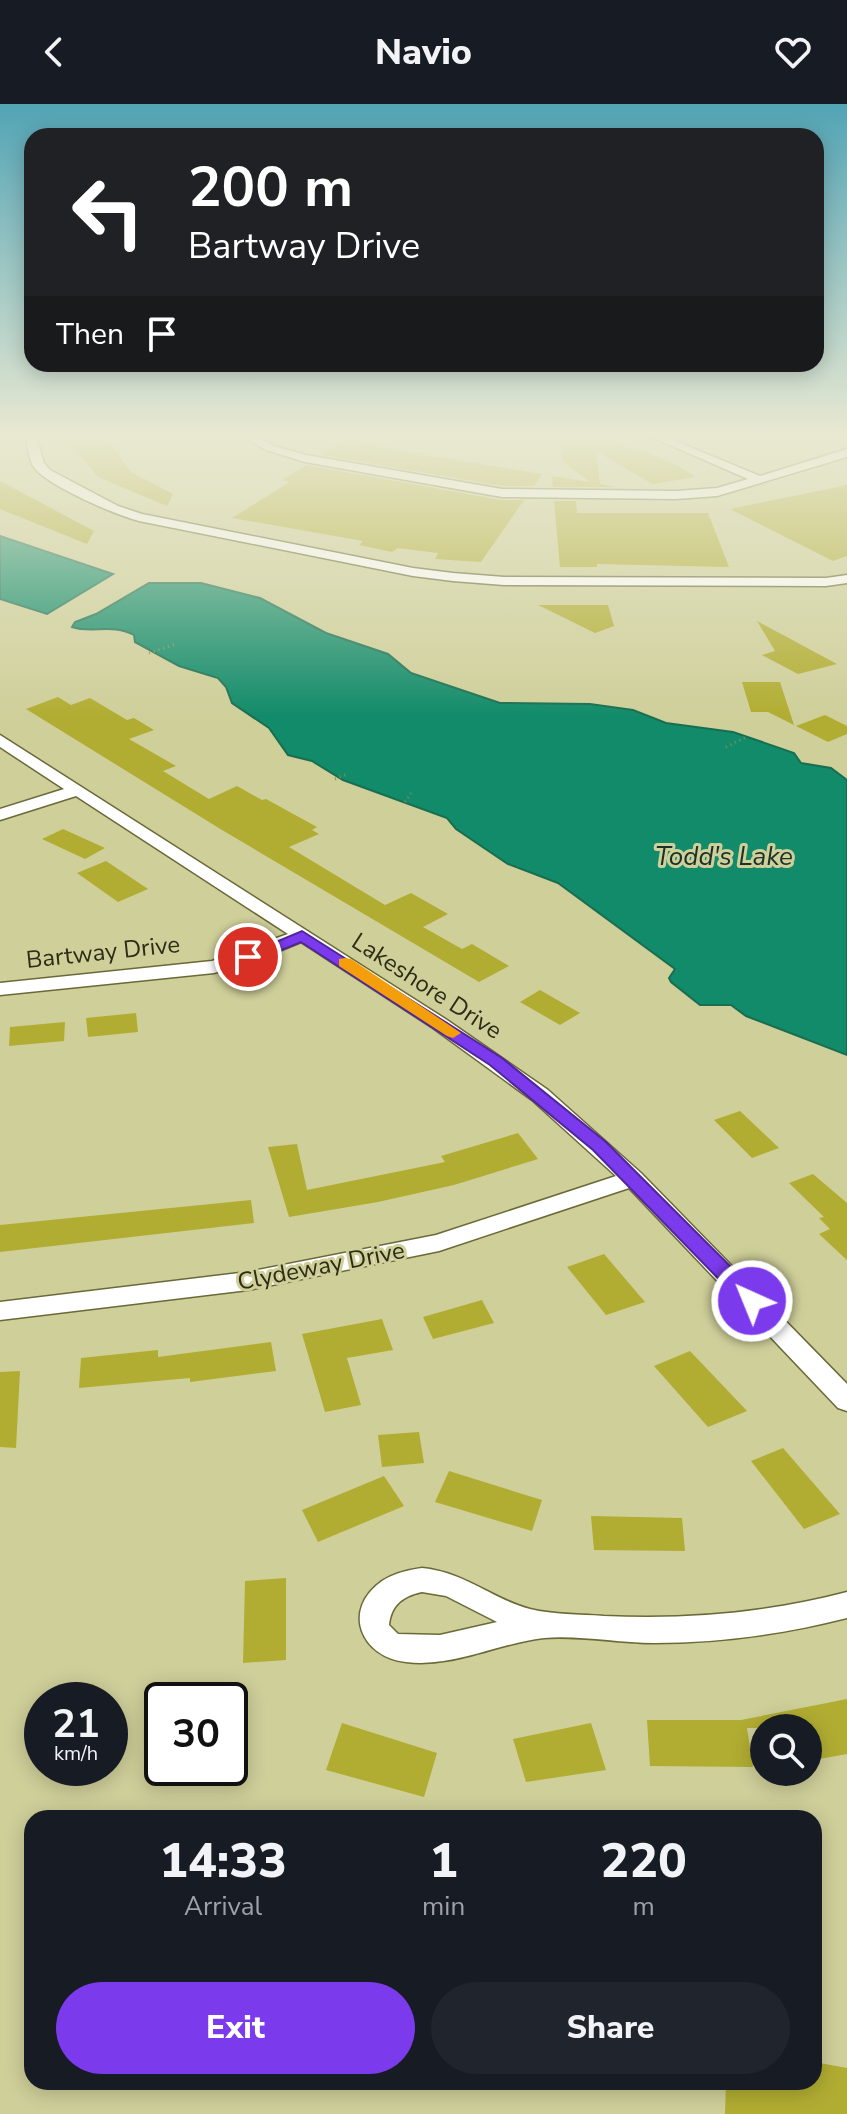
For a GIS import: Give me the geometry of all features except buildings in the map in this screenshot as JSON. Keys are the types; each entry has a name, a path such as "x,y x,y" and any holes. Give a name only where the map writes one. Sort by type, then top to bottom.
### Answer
{"street":[{"path":"203,530 413,572 504,581 826,582 847,579"},
{"name":"Lakeshore Drive","path":"0,740 496,1062 566,1116 633,1178 847,1401"},
{"path":"0,815 79,790"},
{"name":"Bartway Drive","path":"0,989 214,967 259,954 302,935"},
{"name":"Clydeway Drive","path":"0,1311 248,1281 439,1243 633,1178"},
{"path":"547,1625 510,1630 441,1647 403,1649 385,1642 378,1634 375,1611 387,1592 408,1582 422,1580 449,1584 506,1613 547,1625 612,1630 708,1628 785,1619 847,1605"}],"path":[{"path":"149,653 176,644"},
{"path":"726,747 748,736"},
{"path":"335,779 347,774"},
{"path":"405,802 411,793"}],"water":[{"path":"0,536 113,574 47,614 0,599"},
{"name":"Todd's Lake","path":"149,583 201,583 260,598 326,633 388,654 411,673 500,703 590,704 633,710 666,723 733,732 794,753 801,763 831,768 847,780 847,1055 746,1016 731,1005 700,1005 671,982 669,978 675,969 558,883 508,864 456,829 447,818 343,780 312,761 288,755 269,728 232,703 226,687 218,678 179,666 135,642 134,635 126,631 72,627 75,622 96,614"}],"slow traffic":[{"path":"345,963 453,1033"}],"route":[{"path":"248,957 302,935 496,1062 600,1146 752,1301"}]}
